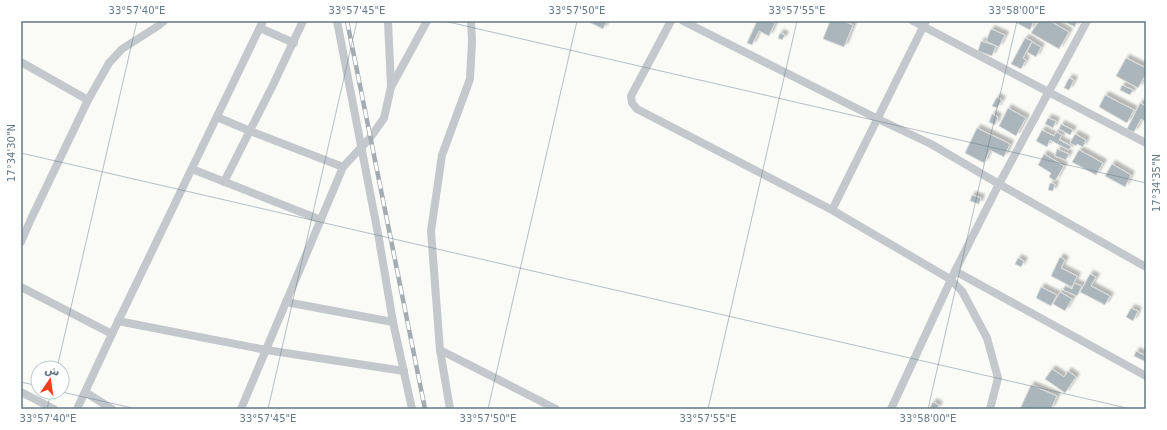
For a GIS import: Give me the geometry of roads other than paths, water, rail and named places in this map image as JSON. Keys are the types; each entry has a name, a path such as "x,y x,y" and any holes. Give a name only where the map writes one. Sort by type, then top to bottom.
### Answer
{"street":[{"path":"21,242 88,100 109,63 122,50 164,21"},
{"path":"224,182 294,43 303,21"},
{"path":"337,21 360,148 379,239 393,322 412,409"},
{"path":"241,409 343,167 370,138 384,118 391,87 388,21"},
{"path":"391,87 427,21"},
{"path":"450,409 440,350 430,232 442,155 470,79 472,42 471,21"},
{"path":"671,21 631,96 632,104 638,109 832,210 950,279 962,291 988,338 998,378 990,409"},
{"path":"683,21 931,144 1146,267"},
{"path":"913,21 925,24 1146,143"},
{"path":"891,409 950,279 999,184 1087,21"},
{"path":"77,409 262,24 294,43"},
{"path":"832,210 925,24"},
{"path":"21,62 88,100"},
{"path":"217,117 343,167"},
{"path":"192,169 321,220"},
{"path":"955,271 1146,376"},
{"path":"21,287 112,334"},
{"path":"286,302 393,322"},
{"path":"118,321 266,350 404,371"},
{"path":"440,350 556,409"},
{"path":"21,392 54,409"},
{"path":"85,392 112,409"}],"railway":[{"path":"347,21 425,409"}]}
